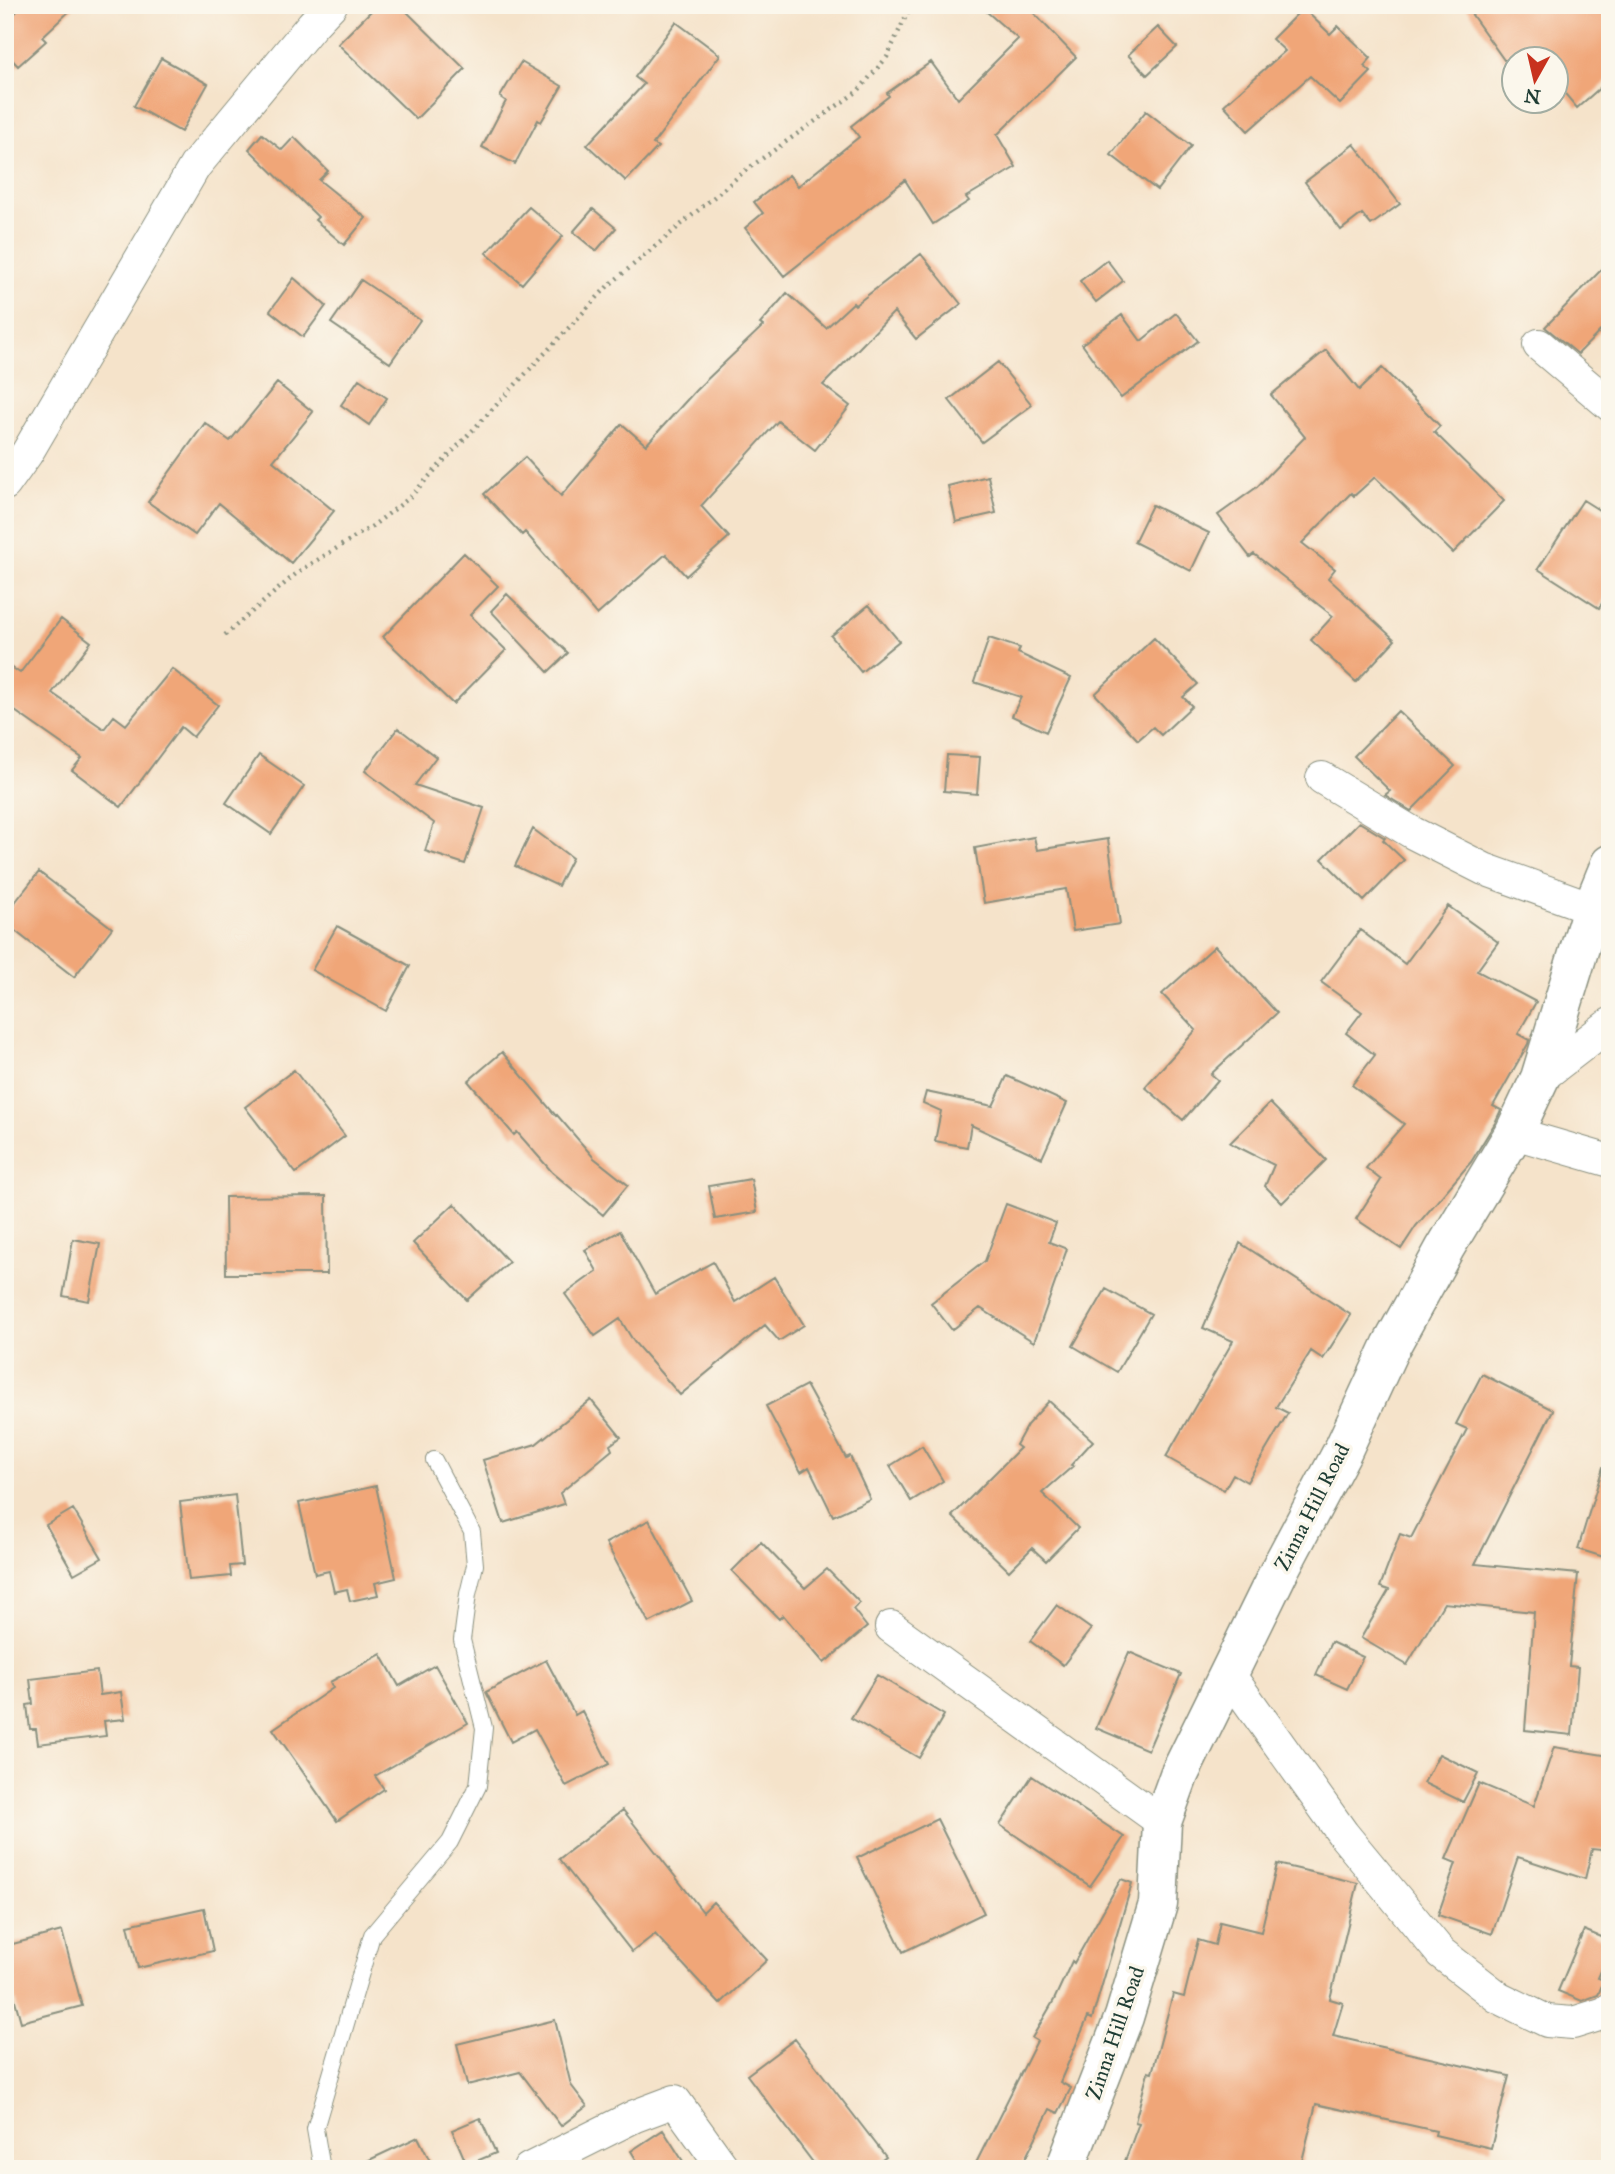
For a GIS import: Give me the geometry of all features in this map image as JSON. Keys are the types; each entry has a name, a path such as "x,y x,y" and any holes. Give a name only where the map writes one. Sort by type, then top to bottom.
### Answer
{"street":[{"path":"5,484 27,453 195,166 331,5"},
{"path":"1539,345 1610,405"},
{"path":"1322,778 1413,833 1484,869 1592,908"},
{"name":"Zinna Hill Road","path":"1065,2169 1124,2017 1158,1904 1162,1822 1179,1775 1281,1567 1342,1452 1391,1346 1445,1248 1514,1133 1539,1078 1592,908 1610,864"},
{"path":"1539,1078 1610,1024"},
{"path":"1514,1133 1610,1160"},
{"path":"891,1627 1162,1822"},
{"path":"1228,1673 1343,1834 1441,1954 1498,1997 1547,2021 1573,2023 1605,2014 1610,2009"},
{"path":"529,2169 635,2116 675,2101 724,2169"}],"lane":[{"path":"322,2169 314,2129 372,1935 450,1842 478,1786 484,1728 462,1640 475,1565 472,1532 434,1460"}],"path":[{"path":"225,635 298,572 371,527 408,499 608,286 746,170 858,90 887,57 911,5"}],"building":[{"path":"24,5 76,5 42,37 46,41 18,66 5,52 5,22"},
{"path":"377,5 400,5 465,69 416,119 338,44"},
{"path":"979,5 1026,5 1076,57 997,135 1016,167 966,197 969,201 933,224 905,180 784,276 745,228 763,213 754,202 789,175 798,186 859,137 851,126 889,96 887,93 931,62 958,99 1018,39"},
{"path":"1465,5 1610,5 1610,79 1577,108 1570,100 1570,46 1500,46 1500,54"},
{"path":"1303,8 1330,34 1338,26 1371,58 1364,66 1371,72 1340,104 1310,76 1248,131 1224,105 1285,51 1272,39"},
{"path":"676,22 720,55 653,144 658,147 626,181 587,145 644,84 635,77"},
{"path":"1158,27 1177,47 1147,75 1128,55"},
{"path":"161,58 208,84 181,132 134,106"},
{"path":"521,62 562,86 541,122 538,120 515,164 482,147 506,101 500,97"},
{"path":"1146,111 1191,146 1157,190 1111,155"},
{"path":"262,134 282,150 294,137 328,171 319,180 366,218 344,245 315,220 318,217 249,149"},
{"path":"1354,144 1400,204 1371,225 1362,214 1341,230 1305,182"},
{"path":"529,207 563,236 522,284 486,253"},
{"path":"593,209 616,228 596,251 573,232"},
{"path":"921,254 961,304 916,339 894,312 823,385 850,406 815,450 778,421 701,506 729,537 686,576 666,554 597,615 525,532 522,535 484,494 525,457 561,496 622,424 646,445 696,390 763,326 760,324 787,293 826,328 853,303 855,305"},
{"path":"1107,260 1123,281 1096,302 1080,281"},
{"path":"1610,261 1610,321 1578,354 1545,327"},
{"path":"294,278 326,306 303,337 270,311"},
{"path":"361,280 420,320 390,363 331,323"},
{"path":"1176,313 1198,341 1121,398 1082,344 1122,315 1141,341"},
{"path":"1326,350 1359,390 1382,368 1440,426 1434,432 1504,501 1453,553 1375,477 1354,496 1351,493 1302,543 1335,569 1328,578 1395,640 1356,682 1311,640 1333,616 1254,554 1250,557 1218,515 1257,487 1305,437 1271,395"},
{"path":"998,362 1032,405 982,442 949,400"},
{"path":"359,379 387,398 369,425 341,405"},
{"path":"277,383 313,412 273,461 334,511 291,563 219,503 195,535 148,502 205,423 230,441"},
{"path":"988,476 996,513 956,522 948,486"},
{"path":"1583,500 1610,517 1610,591 1599,608 1538,569"},
{"path":"1152,505 1209,533 1191,571 1134,542"},
{"path":"464,553 498,586 470,615 506,650 453,704 383,637"},
{"path":"507,594 568,653 548,672 491,611"},
{"path":"869,605 899,641 861,672 831,636"},
{"path":"61,619 91,642 52,693 104,729 114,716 126,725 172,669 218,705 193,737 181,727 121,807 72,770 82,758 5,704 5,663 20,673"},
{"path":"989,638 1020,648 1018,653 1071,678 1046,732 1012,716 1021,697 974,682"},
{"path":"1154,638 1198,684 1183,697 1192,706 1161,735 1153,727 1138,740 1095,694"},
{"path":"1398,711 1455,766 1411,811 1385,795 1390,791 1354,756"},
{"path":"398,728 436,757 415,785 484,808 465,864 425,851 434,823 365,771"},
{"path":"259,755 304,786 271,834 226,803"},
{"path":"947,755 980,757 977,794 944,791"},
{"path":"1359,822 1385,838 1383,840 1404,860 1364,901 1322,859"},
{"path":"533,829 572,858 558,886 515,866"},
{"path":"1034,837 1037,850 1108,839 1120,924 1073,931 1066,889 984,903 975,848"},
{"path":"39,872 112,928 74,977 5,923 5,915"},
{"path":"1448,906 1498,942 1477,971 1536,1002 1518,1034 1529,1040 1528,1044 1493,1106 1501,1110 1495,1123 1471,1162 1416,1226 1401,1249 1356,1219 1381,1180 1366,1168 1404,1124 1352,1085 1375,1055 1346,1033 1362,1012 1321,982 1360,930 1405,964"},
{"path":"337,926 410,966 386,1011 312,970"},
{"path":"1215,946 1277,1013 1211,1074 1218,1080 1183,1120 1145,1087 1196,1030 1162,994"},
{"path":"502,1052 594,1158 628,1185 603,1215 552,1172 517,1132 514,1135 468,1081"},
{"path":"294,1070 345,1136 296,1173 245,1107"},
{"path":"1007,1076 1067,1103 1042,1158 971,1125 967,1147 935,1141 941,1111 923,1103 926,1092 993,1106"},
{"path":"1270,1103 1326,1160 1282,1203 1265,1186 1274,1165 1230,1143"},
{"path":"751,1179 757,1212 715,1219 709,1186"},
{"path":"326,1196 327,1274 226,1274 225,1197"},
{"path":"454,1204 509,1262 467,1300 413,1243"},
{"path":"1006,1204 1056,1223 1049,1242 1067,1249 1034,1342 980,1308 952,1330 931,1303 985,1261"},
{"path":"620,1231 655,1294 713,1262 735,1302 774,1277 804,1325 779,1341 765,1325 680,1395 634,1342 620,1319 595,1336 565,1294 597,1271 585,1250"},
{"path":"73,1239 100,1244 89,1301 63,1296"},
{"path":"1240,1243 1351,1315 1323,1359 1311,1351 1276,1407 1288,1413 1247,1482 1233,1474 1224,1490 1166,1457 1233,1341 1203,1328"},
{"path":"1106,1289 1151,1314 1117,1372 1073,1346"},
{"path":"1482,1374 1553,1410 1475,1564 1578,1574 1569,1666 1578,1667 1572,1735 1525,1730 1534,1612 1444,1603 1407,1665 1361,1638 1389,1590 1380,1587 1400,1534 1411,1538 1467,1429 1456,1424"},
{"path":"806,1385 846,1458 850,1456 870,1499 833,1516 809,1467 801,1472 766,1406"},
{"path":"591,1400 621,1437 610,1445 612,1450 560,1493 564,1504 503,1523 483,1460 536,1444"},
{"path":"1049,1401 1093,1441 1071,1465 1073,1466 1042,1493 1078,1528 1046,1561 1032,1548 1009,1571 952,1516 1020,1448 1016,1445 1027,1425"},
{"path":"922,1446 943,1481 911,1501 890,1466"},
{"path":"1603,1467 1610,1468 1610,1559 1578,1549"},
{"path":"376,1486 396,1578 375,1583 378,1595 350,1601 347,1589 334,1592 329,1571 315,1574 299,1503"},
{"path":"235,1495 242,1565 230,1566 231,1576 189,1580 180,1502"},
{"path":"73,1509 102,1558 74,1574 46,1525"},
{"path":"649,1520 692,1601 649,1623 606,1543"},
{"path":"761,1542 805,1588 827,1569 860,1603 853,1609 867,1627 824,1663 783,1615 779,1619 732,1571"},
{"path":"1057,1605 1091,1629 1063,1665 1030,1641"},
{"path":"1331,1642 1363,1657 1347,1689 1316,1675"},
{"path":"1129,1652 1181,1674 1148,1750 1096,1728"},
{"path":"381,1654 399,1686 435,1665 468,1723 375,1776 384,1789 337,1821 273,1729 333,1688 330,1682"},
{"path":"546,1660 575,1715 582,1711 609,1764 566,1786 535,1729 511,1742 486,1692"},
{"path":"97,1671 100,1695 121,1692 125,1719 104,1721 106,1736 38,1744 36,1729 30,1729 27,1705 33,1704 30,1679"},
{"path":"877,1675 944,1715 919,1758 851,1718"},
{"path":"1554,1747 1610,1756 1610,1851 1592,1849 1585,1879 1518,1857 1492,1934 1438,1915 1456,1863 1446,1859 1479,1783 1534,1806"},
{"path":"1439,1754 1478,1773 1463,1802 1424,1783"},
{"path":"1032,1776 1124,1837 1090,1886 1000,1825"},
{"path":"623,1810 703,1912 713,1902 767,1960 720,2004 655,1934 632,1952 559,1859"},
{"path":"937,1819 984,1913 903,1952 857,1858"},
{"path":"1277,1864 1358,1883 1330,1999 1343,2003 1333,2036 1509,2076 1491,2148 1435,2135 1436,2131 1316,2104 1300,2169 1122,2169 1139,2123 1135,2122 1148,2072 1152,2073 1173,1994 1184,1997 1198,1940 1215,1945 1220,1922 1261,1932"},
{"path":"1121,1879 1132,1883 1092,2019 1088,2017 1060,2082 1071,2088 1058,2113 1050,2109 1020,2169 973,2169 1037,2041 1032,2038 1072,1961 1074,1963"},
{"path":"204,1908 213,1951 138,1968 128,1925"},
{"path":"1584,1930 1610,1941 1610,1950 1598,1978 1604,1980 1598,1995 1582,2001 1558,1991"},
{"path":"62,1931 82,2006 21,2022 5,1964 5,1946"},
{"path":"555,2020 571,2085 587,2106 561,2126 520,2072 467,2085 457,2044"},
{"path":"795,2039 886,2157 870,2169 818,2169 747,2075"},
{"path":"480,2118 496,2153 467,2165 452,2130"},
{"path":"663,2130 688,2169 642,2169 631,2151"},
{"path":"418,2137 434,2169 350,2169"}]}
